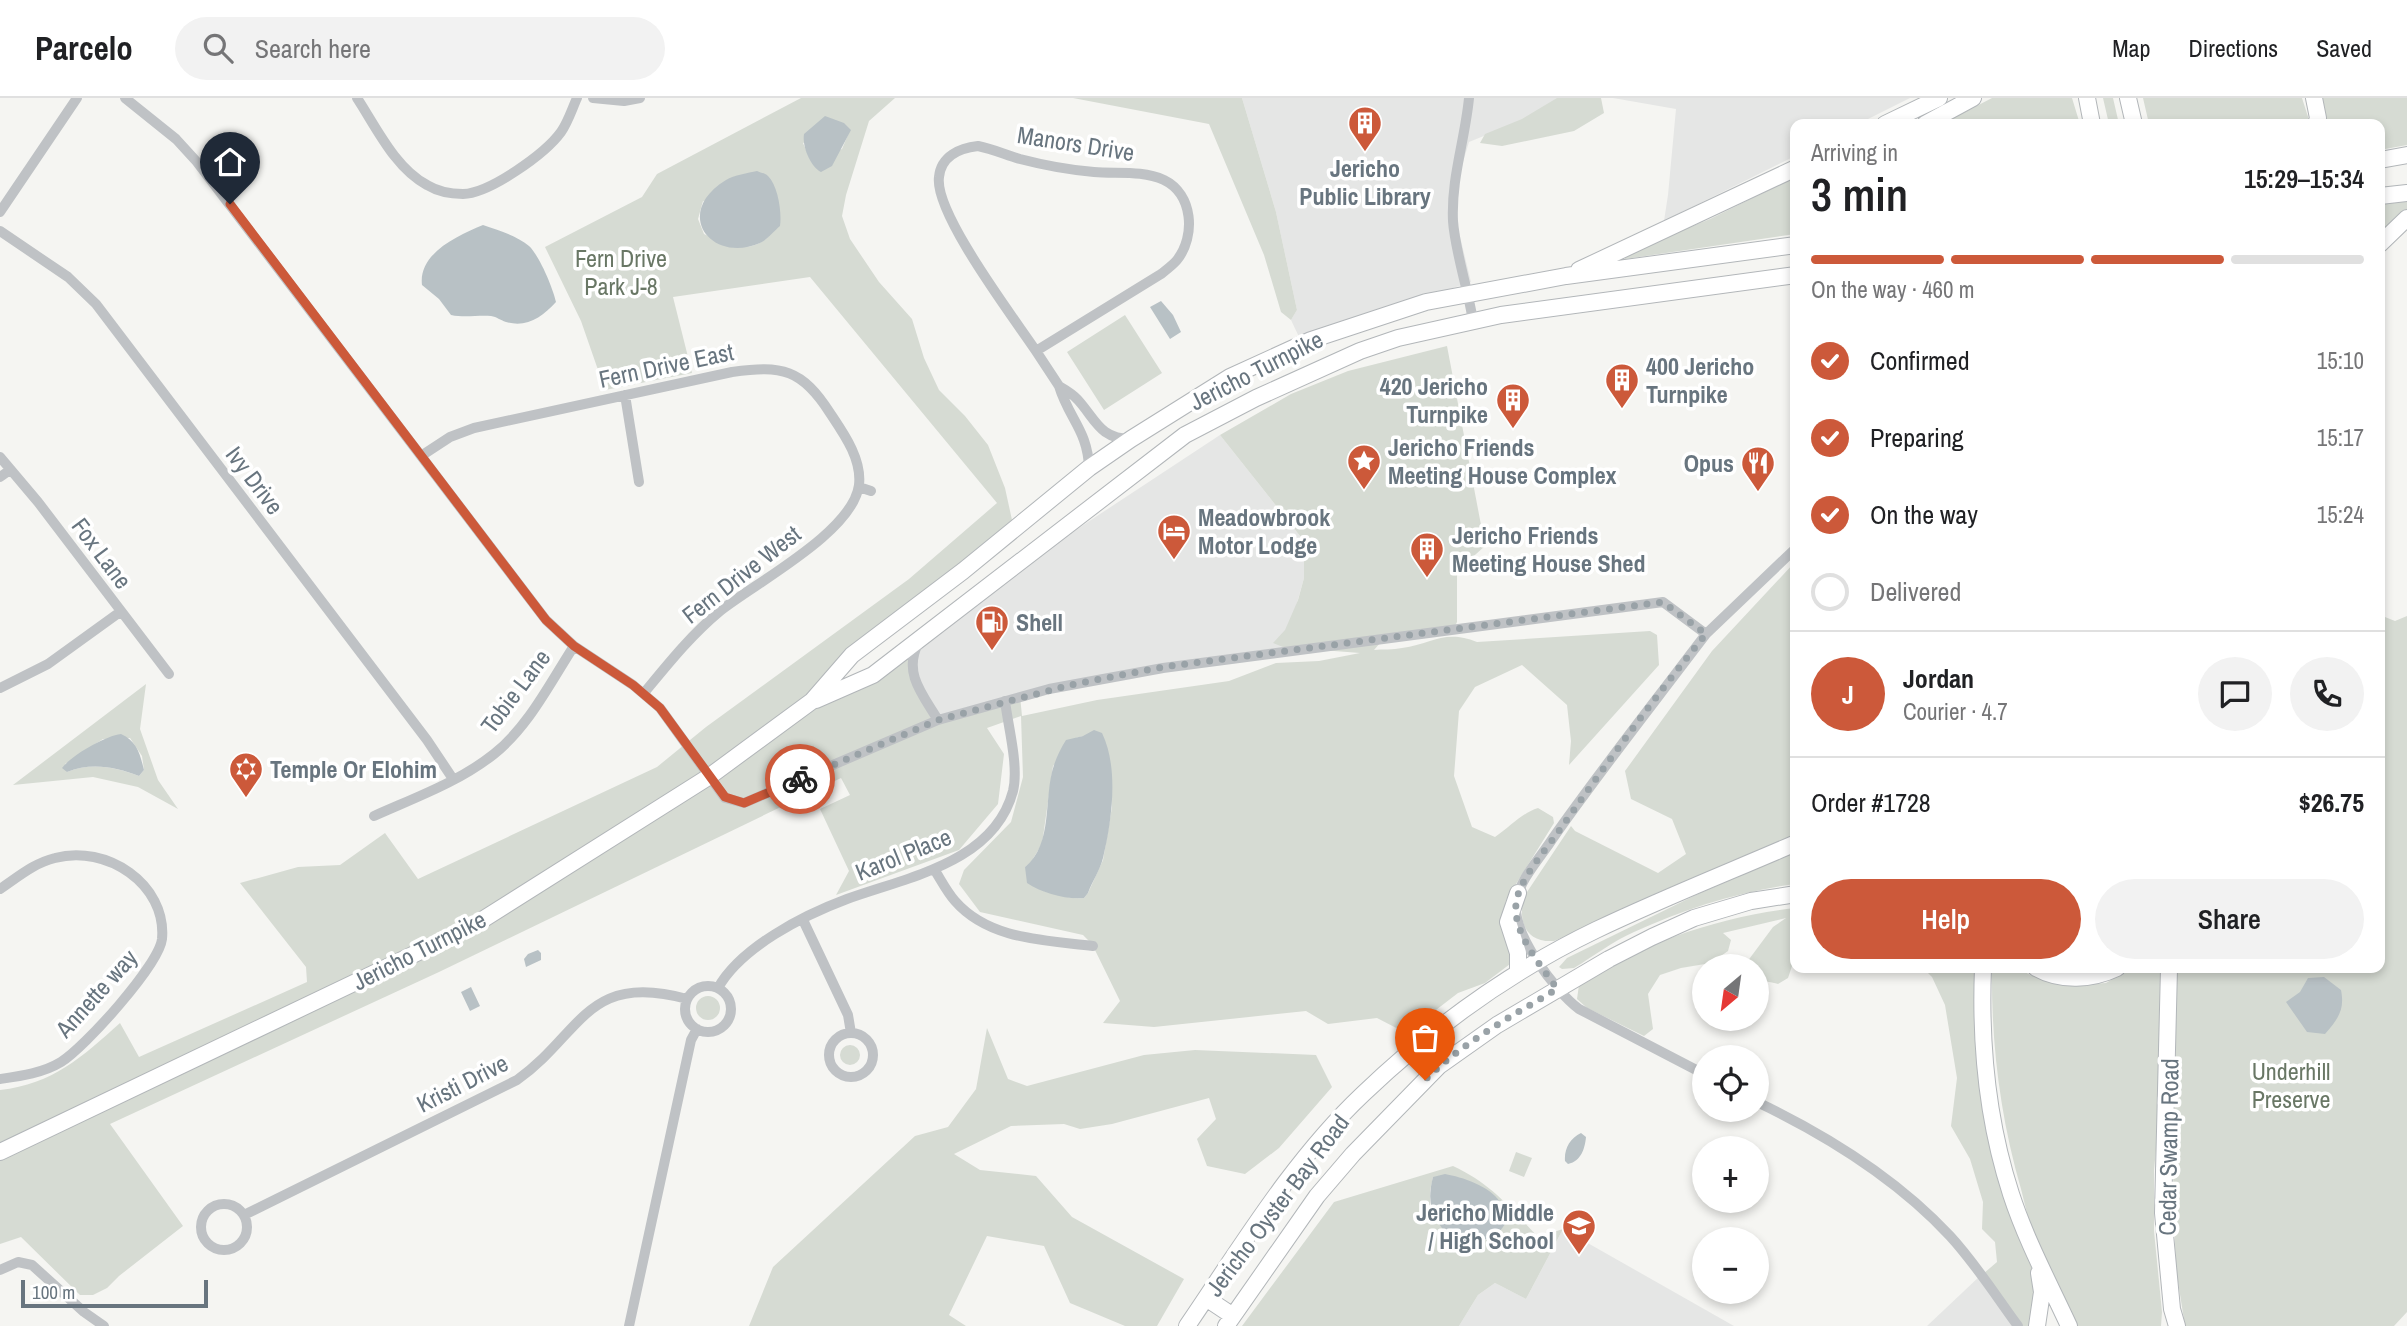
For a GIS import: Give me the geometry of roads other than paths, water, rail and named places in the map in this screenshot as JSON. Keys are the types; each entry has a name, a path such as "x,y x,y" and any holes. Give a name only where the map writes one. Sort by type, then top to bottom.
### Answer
{"main road":[{"path":"1895,119 1939,98"},
{"path":"1934,119 1973,98"},
{"path":"2080,98 2090,119"},
{"path":"2087,98 2091,119"},
{"path":"2128,98 2133,119"},
{"path":"2314,98 2318,119"},
{"path":"2385,159 2407,155"},
{"path":"1566,276 1790,171"},
{"path":"2385,195 2407,193"},
{"path":"2385,239 2407,218"},
{"name":"Jericho Turnpike","path":"0,1152 471,927 710,776 812,701 852,655 963,570 1088,468 1230,377 1311,340 1404,307 1566,276 1790,246"},
{"name":"Jericho Turnpike","path":"812,701 873,675 1185,435 1256,398 1360,351 1398,338 1501,315 1790,277"},
{"name":"Jericho Oyster Bay Road","path":"1187,1326 1298,1167 1362,1095 1433,1032 1518,973 1594,931 1790,846"},
{"path":"1518,893 1508,922 1518,953 1518,973"},
{"name":"Jericho Oyster Bay Road","path":"1230,1321 1317,1196 1353,1154 1439,1066 1497,1025 1609,959 1694,918 1751,901 1790,895"},
{"path":"1983,973 1985,1052 1999,1149 2011,1195 2069,1326"},
{"path":"2051,973 2083,978 2106,973"},
{"name":"Cedar Swamp Road","path":"2169,973 2163,1213 2172,1309 2177,1326"},
{"path":"2037,1257 2042,1292 2037,1326"},
{"path":"1206,1298 1230,1321"},
{"path":"2170,1326 2172,1309"}],"street":[{"path":"0,212 77,98"},
{"path":"125,98 176,139 197,162 546,620 574,646 644,693 660,708 725,797 744,803 938,720 1049,689 1163,667 1663,602 1706,634"},
{"path":"356,98 410,173 427,186 444,192 464,194 488,187 548,146 561,131 577,98"},
{"path":"593,98 624,101 640,98"},
{"path":"1469,98 1456,166 1453,199 1454,229 1473,321"},
{"name":"Manors Drive","path":"1036,351 1161,274 1177,260 1188,236 1187,205 1178,191 1165,181 1144,174 1084,170 1020,159 978,146 965,147 947,160 939,175 939,188 948,212 969,250 1059,386 1064,402 1086,441 1088,468"},
{"name":"Ivy Drive","path":"0,231 68,277 96,304 427,740 453,779"},
{"name":"Fern Drive East","path":"421,456 450,437 474,428 742,370 762,368 792,374 814,390 842,431 859,465 859,487"},
{"name":"Manors Drive","path":"1059,386 1076,397 1100,430 1116,439 1131,439"},
{"path":"625,396 639,482"},
{"name":"Fox Lane","path":"0,457 38,502 169,674"},
{"path":"0,477 10,470"},
{"path":"859,487 871,491"},
{"name":"Fern Drive West","path":"644,693 693,636 720,611 833,529 852,505 859,487"},
{"path":"1692,1068 1579,1009 1567,1000 1538,961 1517,921 1518,893 1531,870 1598,775 1706,634 1790,554"},
{"path":"0,688 48,664 120,612"},
{"path":"922,637 912,657 912,675 938,720"},
{"name":"Tobie Lane","path":"374,816 453,779 494,754 515,734 534,709 574,646"},
{"name":"Karol Place","path":"687,999 691,993 704,986 718,988 760,944 803,920 844,900 934,869 985,839 1007,806 1013,790 1015,776 1005,701"},
{"name":"Annette way","path":"0,889 31,867 57,857 83,855 102,859 130,871 152,894 160,914 162,940 149,969 69,1055 44,1070 0,1079"},
{"path":"934,869 954,900 975,920 986,926 1025,937 1093,946"},
{"path":"803,920 848,1015 851,1033"},
{"path":"687,999 685,1013 691,1025 710,1032 716,1030 727,1022 731,1007 724,993 718,988"},
{"name":"Kristi Drive","path":"244,1215 517,1080 534,1068 582,1016 611,998 630,992 663,992 687,999"},
{"path":"629,1326 691,1040 697,1029"},
{"path":"851,1033 865,1038 872,1051 870,1065 865,1071 852,1077 834,1069 829,1056 837,1038 851,1033"},
{"path":"1769,1108 1835,1144 1882,1177 1928,1215 1969,1259 2018,1326"},
{"path":"226,1204 244,1215 247,1230 240,1244 234,1248 215,1248 205,1240 201,1226 206,1213 212,1208 226,1204"},
{"path":"0,1270 18,1262 32,1265 84,1312 104,1326"}],"place":[{"name":"Jericho Public Library","path":"1365,153"},
{"name":"400 Jericho Turnpike","path":"1622,410"},
{"name":"420 Jericho Turnpike","path":"1513,430"},
{"name":"Jericho Friends Meeting House Complex","path":"1364,491"},
{"name":"Opus","path":"1758,493"},
{"name":"Meadowbrook Motor Lodge","path":"1174,561"},
{"name":"Jericho Friends Meeting House Shed","path":"1427,579"},
{"name":"Shell","path":"992,652"},
{"name":"Temple Or Elohim","path":"246,799"},
{"name":"Jericho Middle / High School","path":"1579,1256"}],"park label":[{"name":"Fern Drive Park J-8","path":"621,272"},
{"name":"Underhill Preserve","path":"2291,1085"}]}
